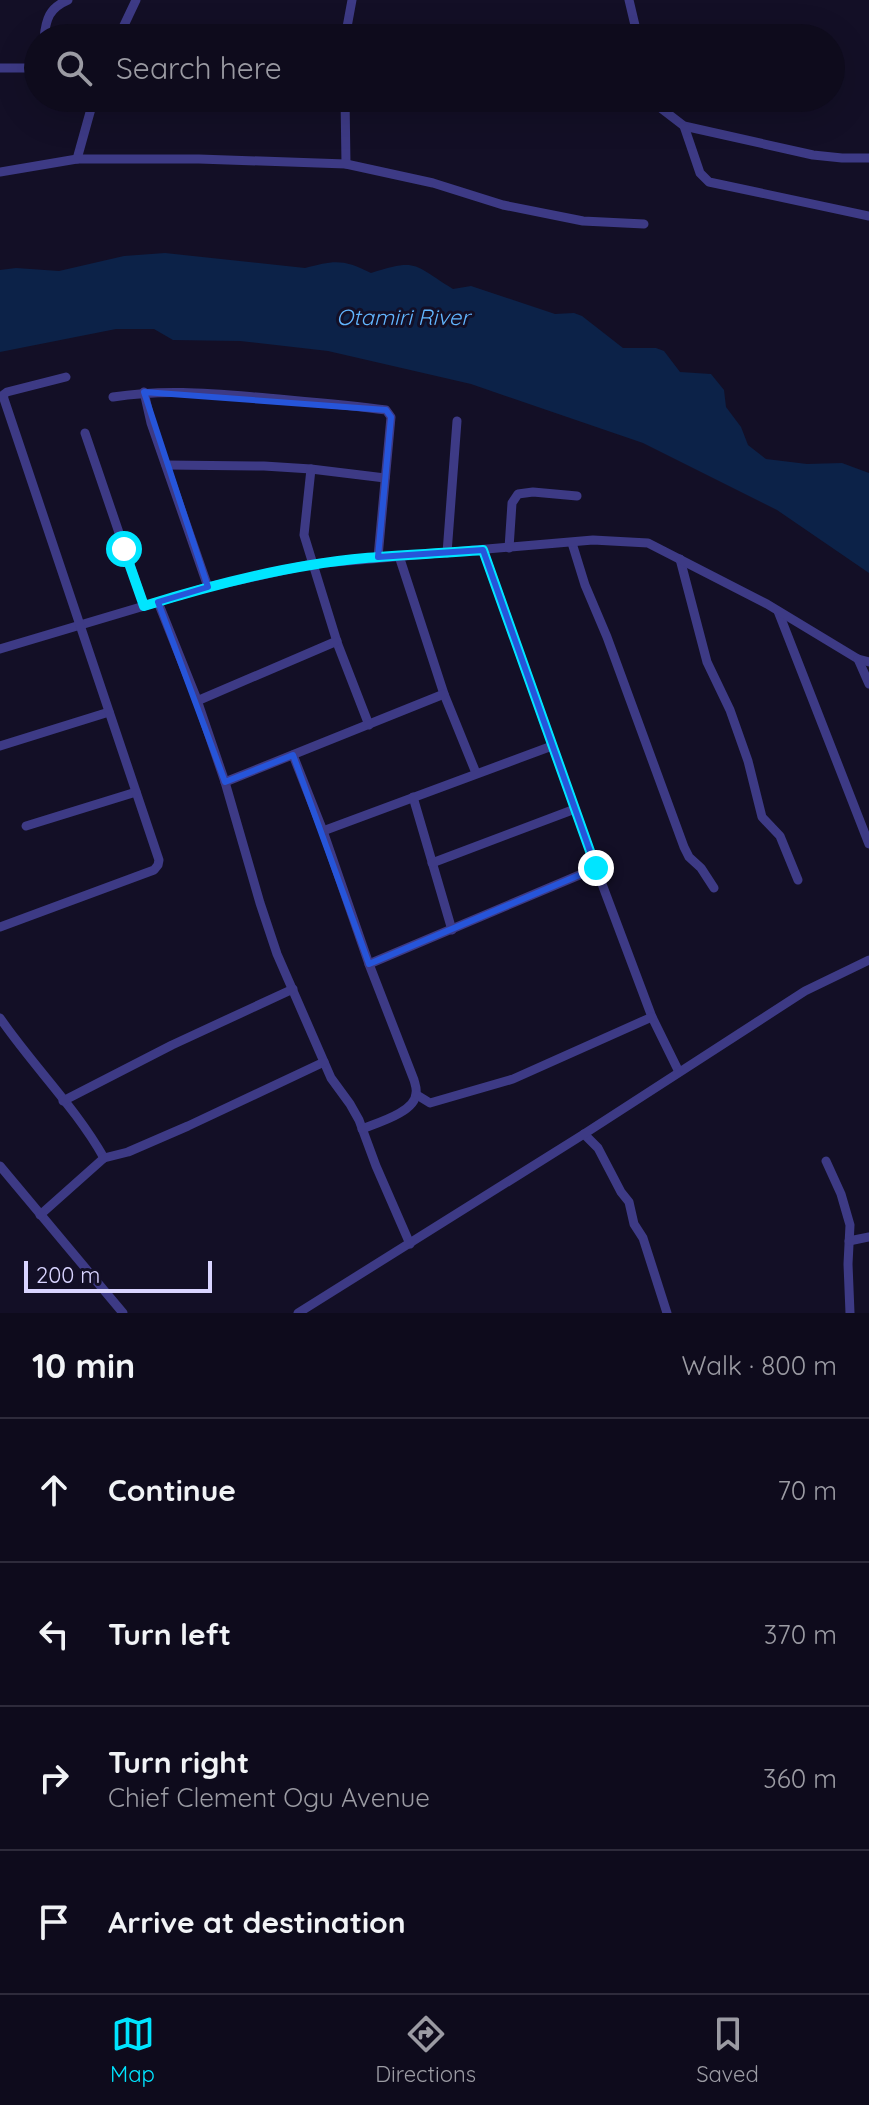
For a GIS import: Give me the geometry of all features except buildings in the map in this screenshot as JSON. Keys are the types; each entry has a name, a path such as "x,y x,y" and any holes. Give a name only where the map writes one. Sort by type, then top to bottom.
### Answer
{"street":[{"path":"45,24 52,9 68,0"},
{"path":"125,24 136,0"},
{"path":"348,24 352,0"},
{"path":"629,0 635,24"},
{"path":"0,68 24,68"},
{"path":"77,159 90,112"},
{"path":"345,112 346,164"},
{"path":"666,112 684,126 813,155 869,158"},
{"path":"684,126 700,173 709,182 869,216"},
{"path":"0,172 77,159 346,164 433,183 503,205 583,221 644,224"},
{"path":"0,927 154,870 159,860 3,395 66,377"},
{"path":"113,397 144,392 201,393 386,410 391,417 378,557"},
{"path":"144,392 151,423 208,587"},
{"path":"447,553 457,421"},
{"path":"85,433 144,606"},
{"path":"166,465 264,466 385,478"},
{"path":"311,469 304,535 337,641 369,725"},
{"path":"509,548 512,503 518,494 533,492 577,496"},
{"path":"0,649 208,587 312,564 593,540 648,543 778,611 858,659 869,662"},
{"path":"572,543 684,847 714,888"},
{"path":"483,550 596,868 652,1017 679,1072"},
{"path":"399,556 444,694 476,773"},
{"path":"680,559 707,662 730,710 748,761 762,817 780,836 798,880"},
{"path":"158,602 225,782 277,954 331,1078 350,1104 362,1129 410,1244"},
{"path":"778,611 869,844"},
{"path":"197,701 337,641"},
{"path":"858,659 869,684"},
{"path":"225,782 444,694"},
{"path":"0,746 109,712"},
{"path":"323,831 552,746"},
{"path":"293,755 417,1095 413,1104 392,1118 362,1129"},
{"path":"26,826 136,792"},
{"path":"413,797 452,930"},
{"path":"432,863 575,809"},
{"path":"369,964 596,868"},
{"path":"298,1313 805,991 869,960"},
{"path":"63,1101 172,1045 293,989"},
{"path":"417,1095 430,1103 513,1079 652,1017"},
{"path":"0,1018 90,1133 104,1158"},
{"path":"40,1215 104,1158 128,1152 188,1126 324,1062"},
{"path":"584,1134 598,1148 629,1202 667,1313"},
{"path":"826,1161 841,1194 850,1225 850,1313"},
{"path":"0,1166 123,1313"},
{"path":"849,1241 869,1237"}],"highlighted area":[{"path":"144,392 386,410 391,417 378,557 483,550 596,868 369,964 293,755 225,782 158,602 208,587"}],"water":[{"name":"Otamiri River","path":"165,253 305,268 339,262 371,273 398,266 415,266 453,289 471,286 555,314 574,313 582,316 623,348 656,348 664,351 680,372 711,374 724,390 726,407 741,427 748,445 766,459 807,464 842,463 869,473 869,573 777,510 643,443 471,384 328,351 240,341 173,340 154,329 116,329 0,352 0,270 59,271 124,256"}],"route":[{"path":"124,549 144,606 208,587 312,564 483,550 596,868"}]}
